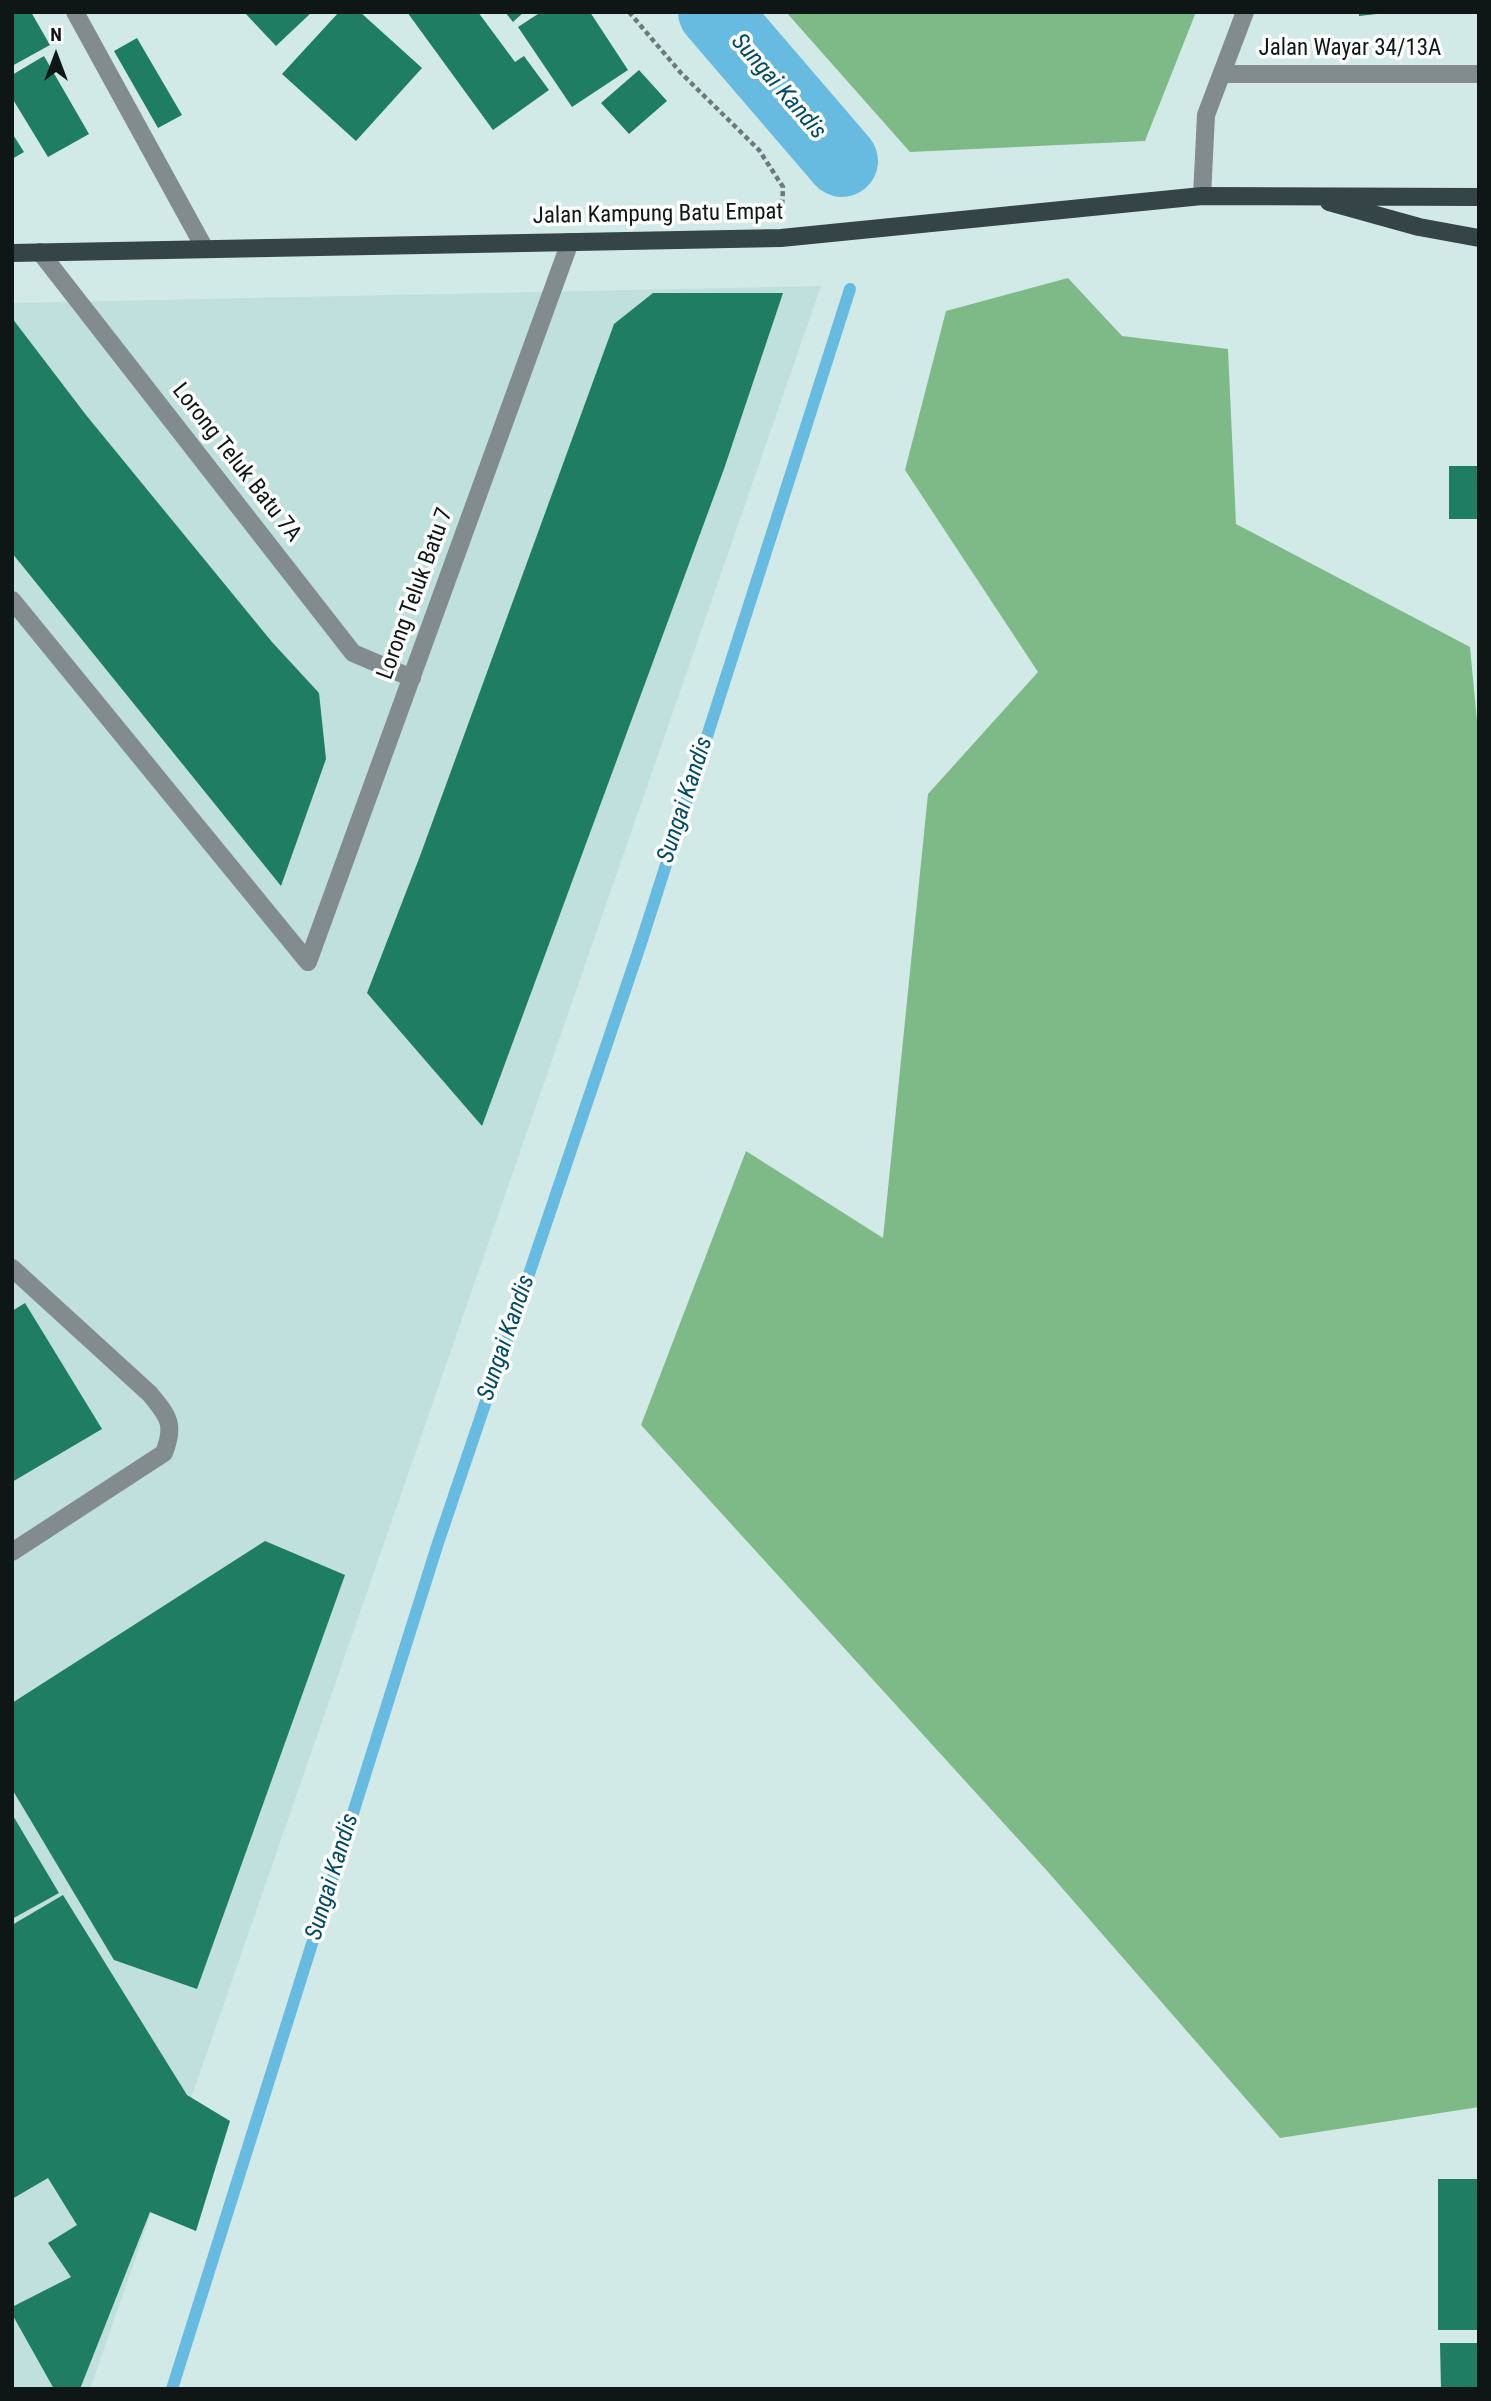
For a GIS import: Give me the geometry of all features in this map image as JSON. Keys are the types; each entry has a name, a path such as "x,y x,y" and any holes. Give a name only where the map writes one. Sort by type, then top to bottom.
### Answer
{"main road":[{"name":"Jalan Kampung Batu Empat","path":"1303,195 1419,227 1479,238"},
{"name":"Jalan Kampung Batu Empat","path":"12,253 780,238 1202,196 1479,197"}],"street":[{"path":"75,12 205,249"},
{"path":"1202,196 1206,115 1245,12"},
{"name":"Jalan Wayar 34/13A","path":"1222,74 1479,74"},
{"name":"Lorong Teluk Batu 7","path":"12,600 308,962 570,242"},
{"name":"Lorong Teluk Batu 7A","path":"40,253 353,653 412,678"},
{"path":"12,1552 164,1453 172,1433 165,1412 150,1394 13,1271"}],"path":[{"path":"629,12 681,73 759,150 783,187 780,238"}],"shaded area":[{"path":"821,286 90,2389 12,2389 12,303"}],"green space":[{"path":"786,12 1196,12 1145,141 910,152"},
{"path":"1068,278 1122,336 1228,349 1236,524 1470,647 1479,742 1479,2107 1280,2138 1049,1873 641,1425 746,1151 883,1238 928,794 1038,672 905,470 946,311"}],"building":[{"path":"12,12 31,12 50,45 12,66"},
{"path":"244,12 312,12 276,46"},
{"path":"339,12 360,12 422,68 356,141 282,74"},
{"path":"407,12 478,12 515,62 524,56 549,90 493,130"},
{"path":"505,12 524,12 513,22"},
{"path":"541,12 590,12 628,70 572,107 518,27"},
{"path":"1359,12 1377,12 1377,14 1359,16"},
{"path":"137,38 182,115 158,128 114,51"},
{"path":"44,56 89,134 48,157 12,98 12,75"},
{"path":"639,70 667,101 629,134 601,103"},
{"path":"12,133 24,152 12,159"},
{"path":"653,293 783,293 724,469 482,1126 367,993 420,856 614,324"},
{"path":"12,318 86,415 272,642 319,693 326,759 281,886 12,553"},
{"path":"1449,466 1479,466 1479,519 1449,519"},
{"path":"25,1303 102,1429 12,1482 12,1311"},
{"path":"265,1541 345,1575 197,1989 114,1960 12,1789 12,1703"},
{"path":"12,1814 59,1893 12,1919"},
{"path":"63,1895 187,2095 230,2121 196,2231 150,2212 80,2389 54,2389 12,2314 12,2307 71,2277 48,2243 77,2225 48,2178 12,2199 12,1925"},
{"path":"1438,2179 1479,2179 1479,2330 1438,2330"},
{"path":"1440,2343 1479,2343 1479,2389 1441,2389"}],"waterway":[{"name":"Sungai Kandis","path":"714,12 842,161"},
{"name":"Sungai Kandis","path":"172,2389 437,1546 641,943 850,289"}]}
